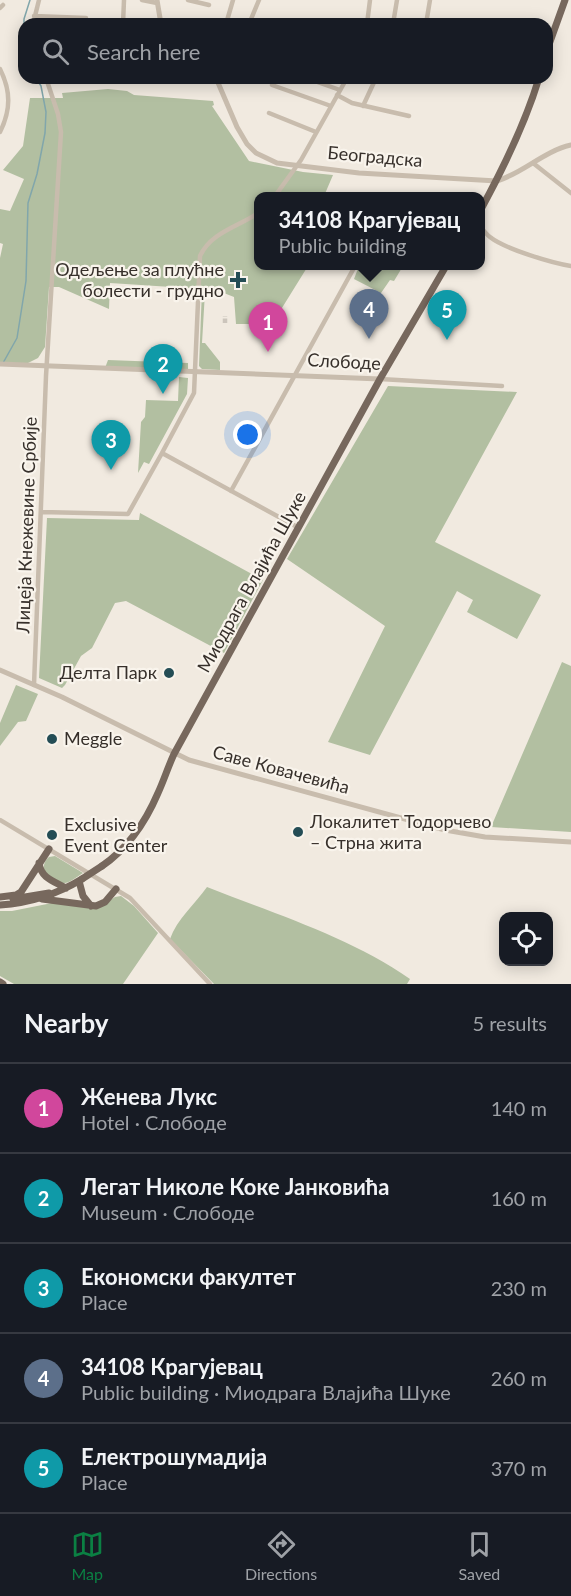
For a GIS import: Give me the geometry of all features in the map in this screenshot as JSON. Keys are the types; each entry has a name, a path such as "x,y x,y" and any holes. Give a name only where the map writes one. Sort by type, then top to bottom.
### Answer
{"main road":[{"path":"553,32 564,0"},
{"path":"485,202 497,181 537,84"},
{"name":"Миодрага Влајића Шуке","path":"0,905 22,904 42,899 80,880 102,866 123,847 140,826 158,794 174,754 380,379 444,270"},
{"path":"0,898 21,892 49,849"},
{"path":"39,863 44,877 63,889"},
{"path":"80,880 83,896 92,906"},
{"name":"Миодрага Влајића Шуке","path":"0,898 22,898 63,889"},
{"path":"42,899 92,906 102,904 116,889"}],"street":[{"path":"39,0 34,16 86,18"},
{"path":"123,18 124,0"},
{"path":"142,0 157,2 160,18"},
{"path":"188,0 209,5"},
{"path":"228,18 233,0"},
{"path":"252,18 259,0"},
{"path":"368,18 370,0"},
{"path":"394,18 397,0"},
{"path":"427,18 430,0"},
{"path":"0,69 9,93 4,123 0,132"},
{"name":"Лицеја Кнежевине Србије","path":"34,685 47,366 61,132 54,98 48,84"},
{"name":"Београдска","path":"219,84 237,128 247,144 265,158 277,163 359,172 497,181 512,176 556,150 571,146"},
{"path":"319,84 363,106 409,116"},
{"path":"279,192 344,84"},
{"path":"363,106 373,84"},
{"path":"272,85 331,106"},
{"path":"269,112 316,132"},
{"path":"533,163 571,193"},
{"path":"41,512 128,514 192,396 200,256 213,239 254,215"},
{"path":"485,232 506,246 558,264 571,266"},
{"path":"231,491 353,270"},
{"name":"Слободе","path":"3,364 294,375 502,386"},
{"path":"162,453 299,528"},
{"name":"Саве Ковачевића","path":"0,670 174,754 248,777 445,830 485,837 571,842"},
{"path":"0,820 134,901 210,984"}],"green space":[{"path":"108,89 127,91 134,95 213,101 212,106 249,161 303,172 333,175 326,192 254,192 254,270 306,270 272,324 236,324 234,297 211,288 205,292 202,343 205,343 220,362 220,370 202,369 199,366 202,289 110,283 109,309 59,287 49,287 45,347 38,358 28,363 0,364 0,258 3,244 0,243 0,209 10,211 24,179 3,170 23,146 30,98 63,98 62,93"},
{"path":"357,270 401,270 394,281 390,280 381,293 354,279"},
{"path":"108,360 188,363 188,371 105,368"},
{"path":"179,377 188,378 187,394 149,464 144,462 138,473 141,422 145,417 146,400 178,401"},
{"path":"388,386 517,392 435,542 541,595 517,639 467,612 473,600 457,591 370,755 328,742 385,626 287,559"},
{"path":"140,513 263,580 224,653 126,601 115,603 92,648 81,656 62,688 39,678 47,518 139,520"},
{"path":"562,662 571,666 571,832 491,827"},
{"path":"16,685 38,694 26,721 18,722 0,746 0,723"},
{"path":"55,856 83,873 65,883 50,878 44,870 45,861"},
{"path":"207,887 337,939 387,964 410,979 407,984 214,984 170,939 182,918"},
{"path":"121,896 134,906 158,933 123,984 14,984 0,976 0,911 12,911 52,903 97,909 115,897"}],"waterway":[{"path":"24,18 30,0"},
{"path":"3,363 17,338 26,281 28,203 37,174 45,133 46,112 40,84"}],"tunnel":[{"path":"225,316 225,323"}],"place":[{"name":"Одељење за плућне болести - грудно","path":"238,280"},
{"name":"34108 Крагујевац","path":"369,339"},
{"name":"Електрошумадија","path":"447,340"},
{"name":"Женева Лукс","path":"268,352"},
{"name":"Легат Николе Коке Јанковића","path":"163,394"},
{"name":"Економски факултет","path":"111,470"},
{"name":"Делта Парк","path":"169,673"},
{"name":"Meggle","path":"52,739"},
{"name":"Локалитет Тодорчево – Стрна жита","path":"298,832"},
{"name":"Exclusive Event Center","path":"52,835"}]}
